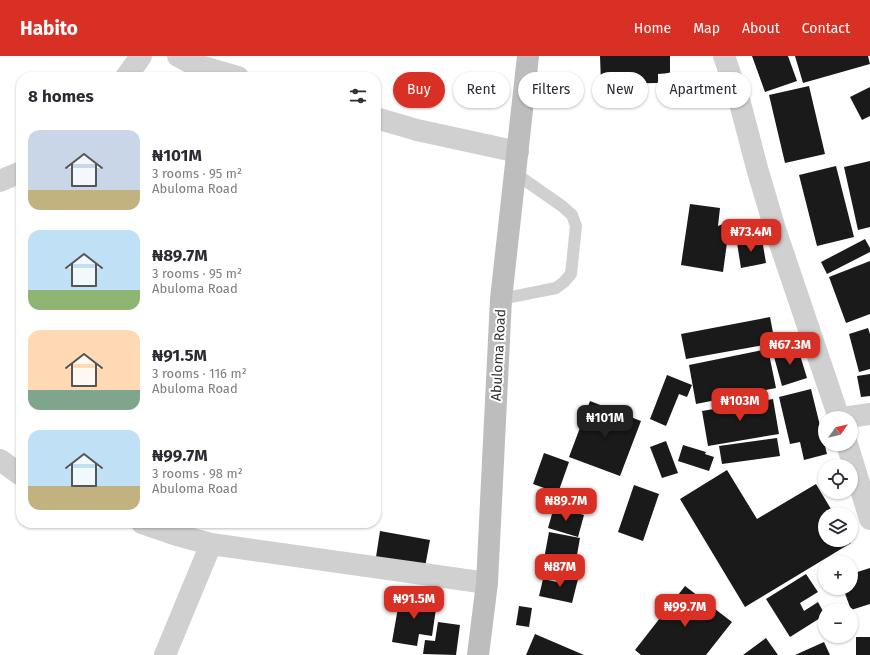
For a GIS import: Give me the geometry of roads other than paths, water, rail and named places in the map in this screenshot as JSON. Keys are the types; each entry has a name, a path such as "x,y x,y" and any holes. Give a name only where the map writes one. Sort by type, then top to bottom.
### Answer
{"street":[{"path":"130,72 141,56"},
{"path":"178,56 193,64 221,72"},
{"name":"Abuloma Road","path":"478,655 487,583 501,299 528,56"},
{"path":"724,56 740,103 775,229 838,411"},
{"path":"381,119 417,130 518,152"},
{"path":"0,181 16,174"},
{"path":"858,416 870,414"},
{"path":"849,451 870,519"},
{"path":"0,460 16,471"},
{"path":"181,529 211,544 487,583"},
{"path":"165,655 211,544"}],"lane":[{"path":"501,299 556,288 571,274 576,226 572,215 562,206 516,174"}]}
